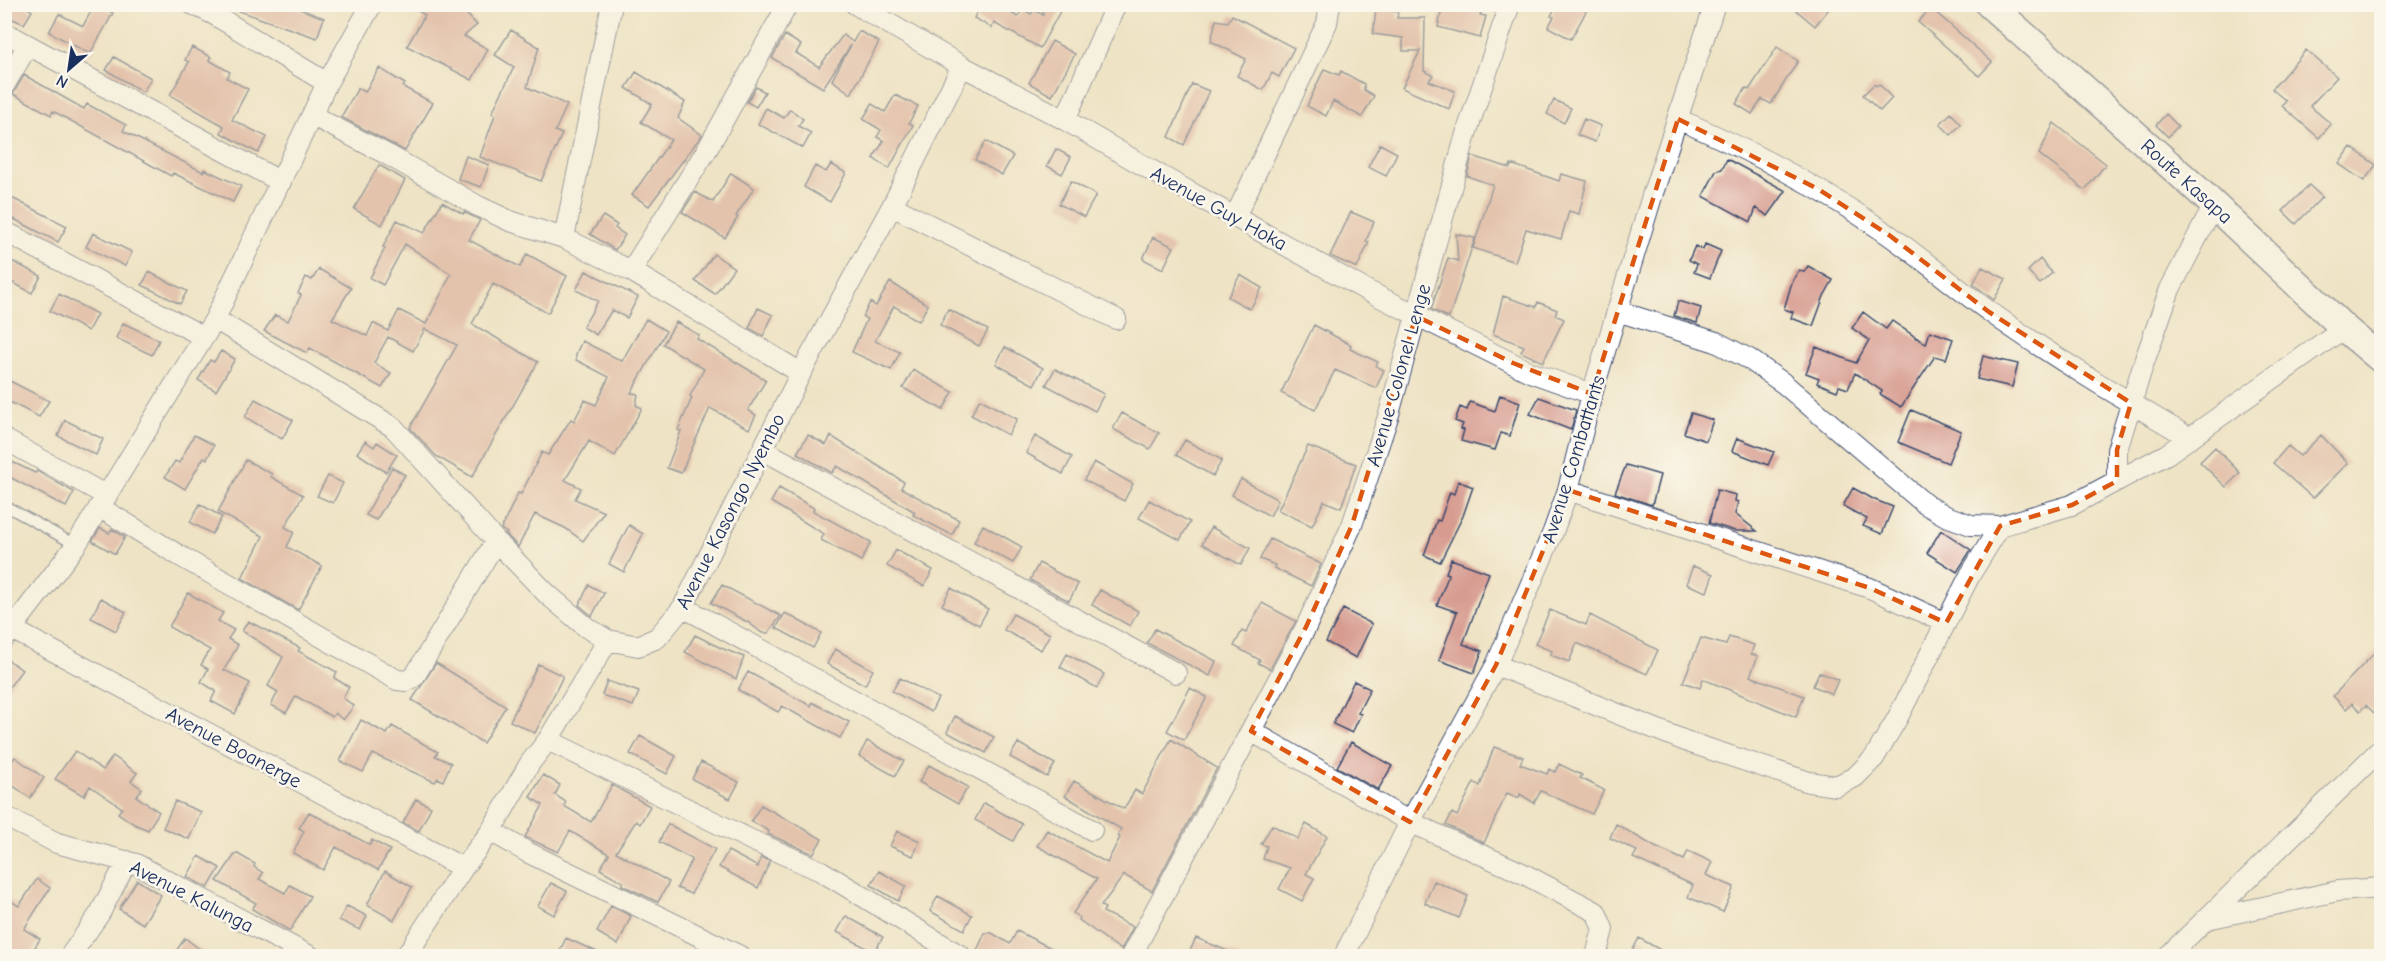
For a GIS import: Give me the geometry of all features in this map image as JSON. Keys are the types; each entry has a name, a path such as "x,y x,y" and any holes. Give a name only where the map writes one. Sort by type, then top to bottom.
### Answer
{"main road":[{"name":"Route Kasapa","path":"1989,4 2214,205 2344,328 2382,360"}],"street":[{"path":"192,4 213,14 327,83"},
{"path":"7,631 76,545 215,319 327,83 372,4"},
{"path":"564,238 612,4"},
{"path":"631,271 708,148 788,4"},
{"name":"Avenue Guy Hoka","path":"855,4 962,66 1065,120 1235,217 1416,316 1530,372 1592,394"},
{"path":"1065,120 1116,4"},
{"path":"1235,217 1327,22 1330,4"},
{"name":"Avenue Colonel Lenge","path":"1131,957 1306,627 1352,525 1389,414 1466,134 1510,4"},
{"name":"Avenue Combattants","path":"1344,957 1410,822 1496,665 1553,532 1568,490 1592,394 1617,311 1715,4"},
{"path":"4,32 281,182"},
{"path":"4,86 27,45"},
{"name":"Avenue Kasongo Nyembo","path":"608,640 638,646 657,638 683,607 801,373 892,206 962,66"},
{"path":"313,116 478,206 510,221 564,238 631,271 801,373"},
{"path":"1678,119 1749,150 1818,189 1889,235 1989,312 2075,370 2190,438"},
{"path":"2117,481 2117,450 2170,289 2214,205"},
{"path":"892,206 1116,319"},
{"path":"4,231 204,337"},
{"path":"1617,311 1716,342 1749,359 1783,383 1925,504 1946,516 1971,525 2000,526 2072,505 2167,454 2344,328"},
{"path":"215,319 393,427 547,594 586,627 608,640 548,740 530,763 491,831 462,868 406,957"},
{"path":"4,440 397,680 406,681 414,677 496,541"},
{"path":"763,450 1176,673"},
{"path":"1568,490 1870,588 1946,622"},
{"path":"1496,665 1688,742 1809,782 1836,786 1855,777 1874,758 1897,719 1970,576 2000,526"},
{"path":"683,607 1092,830"},
{"name":"Avenue Boanerge","path":"7,631 462,868"},
{"path":"1251,731 1410,822 1522,873 1596,912 1603,929 1596,957"},
{"path":"548,740 751,840 821,871 961,957"},
{"path":"2168,957 2382,748"},
{"name":"Avenue Kalunga","path":"4,816 57,843 127,861 146,869 310,957"},
{"path":"491,831 527,852 740,957"},
{"path":"70,957 100,913 127,861"},
{"path":"2207,919 2338,891 2382,888"}],"lane":[{"path":"4,505 76,545"}],"highlighted area":[{"path":"1678,119 1818,189 1889,235 1989,312 2131,403 2117,450 2117,481 2072,505 2000,526 1946,623 1870,588 1568,490 1496,665 1410,822 1251,731 1306,627 1352,525 1416,316 1513,363 1592,394"}],"building":[{"path":"4,4 22,4 32,11 24,24 4,15"},
{"path":"95,4 113,13 90,54 49,32 59,14 83,26"},
{"path":"227,4 287,4 324,18 317,38 227,7"},
{"path":"406,4 457,4 477,25 464,36 488,49 472,80 407,46 425,15"},
{"path":"981,4 994,4 1018,17 1022,9 1031,14 1034,10 1043,15 1043,4 1064,4 1040,48 994,23 992,28 974,18"},
{"path":"1443,4 1484,4 1480,15 1486,16 1480,38 1438,27"},
{"path":"1557,4 1590,4 1571,39 1548,27 1554,17 1551,16"},
{"path":"1789,4 1833,4 1815,26"},
{"path":"1931,8 1992,62 1979,76 1918,22"},
{"path":"1376,9 1398,12 1397,18 1425,18 1424,71 1433,75 1429,81 1455,91 1449,109 1402,88 1420,51 1403,51 1403,38 1373,34"},
{"path":"1232,15 1294,48 1279,77 1272,73 1263,90 1237,76 1246,59 1211,41 1216,20 1228,22"},
{"path":"511,30 539,47 527,87 567,105 555,131 562,134 541,181 480,157 495,115 492,113 514,67 495,55"},
{"path":"859,31 879,42 851,94 832,80 851,45 823,88 772,58 785,35 801,45 796,53 819,67 843,35 853,42"},
{"path":"1052,41 1075,54 1052,96 1029,83"},
{"path":"192,47 211,57 209,60 230,72 227,78 248,89 232,120 267,137 258,153 221,133 224,126 170,95 189,62 185,60"},
{"path":"1777,47 1798,61 1771,104 1762,99 1752,114 1736,104 1746,88 1749,90"},
{"path":"2306,50 2337,77 2310,106 2331,124 2319,138 2282,106 2286,101 2272,89"},
{"path":"114,57 151,78 143,92 106,70"},
{"path":"379,68 405,84 403,87 433,103 405,151 341,117 358,88 365,92"},
{"path":"1324,69 1339,75 1341,71 1364,84 1364,90 1374,96 1362,117 1333,101 1326,116 1307,106"},
{"path":"636,72 685,102 678,118 702,135 649,206 632,195 671,140 641,122 652,104 626,88"},
{"path":"24,75 84,109 87,104 126,125 123,131 203,172 204,169 241,186 233,202 173,173 171,176 53,111 51,115 13,94"},
{"path":"1192,84 1209,91 1184,145 1169,137"},
{"path":"1874,84 1876,86 1879,84 1892,98 1880,111 1863,95"},
{"path":"756,87 765,92 756,107 747,102"},
{"path":"895,95 918,106 909,123 913,125 889,169 873,158 884,141 877,137 881,130 863,119 872,104 885,112"},
{"path":"1554,100 1571,108 1564,123 1547,114"},
{"path":"766,108 784,118 790,109 803,119 798,126 811,133 803,148 758,124"},
{"path":"1951,113 1961,124 1951,135 1940,124"},
{"path":"2166,114 2178,126 2168,137 2156,125"},
{"path":"1584,119 1601,126 1595,142 1577,135"},
{"path":"2054,123 2106,164 2085,190 2039,154"},
{"path":"986,141 1013,156 1002,175 975,160"},
{"path":"1380,144 1397,153 1386,176 1368,167"},
{"path":"2351,147 2376,165 2364,181 2339,164"},
{"path":"1056,149 1071,157 1062,174 1047,166"},
{"path":"466,156 489,165 481,187 458,179"},
{"path":"1472,156 1510,168 1511,164 1559,181 1561,174 1587,181 1579,214 1569,211 1561,239 1526,229 1515,262 1473,248 1493,185 1467,176"},
{"path":"1727,159 1786,191 1768,216 1756,208 1751,222 1703,196 1716,171 1722,169"},
{"path":"831,164 846,173 830,202 804,187 815,166 826,172"},
{"path":"379,165 405,180 382,225 354,209"},
{"path":"731,173 754,188 725,238 682,212 695,192 713,202"},
{"path":"1071,181 1096,195 1084,217 1059,204"},
{"path":"2309,185 2322,197 2296,224 2283,211"},
{"path":"4,194 67,226 58,242 4,214"},
{"path":"442,202 463,214 464,212 480,220 469,240 520,267 527,254 567,276 548,313 493,284 472,324 538,362 472,477 436,456 410,428 457,345 425,329 413,351 388,337 374,363 391,373 382,388 310,348 307,353 264,331 275,315 288,321 301,295 298,293 306,277 312,280 319,269 351,288 332,319 367,336 373,323 388,331 399,310 426,324 451,274 405,244 383,285 370,278 397,220 424,233"},
{"path":"1351,212 1374,222 1366,241 1369,242 1357,268 1330,256"},
{"path":"603,216 617,225 615,228 625,235 615,250 590,234"},
{"path":"93,233 132,252 125,266 86,247"},
{"path":"1456,234 1475,238 1449,318 1431,309 1448,258 1458,261"},
{"path":"1153,237 1174,247 1163,269 1143,259"},
{"path":"1705,244 1721,251 1710,278 1694,272 1697,264 1689,260 1695,246 1703,250"},
{"path":"714,254 734,268 715,294 695,281"},
{"path":"4,257 41,276 32,293 4,278"},
{"path":"2040,259 2052,273 2040,284 2028,271"},
{"path":"1808,266 1833,280 1824,296 1813,326 1791,318 1793,312 1784,309 1792,282 1799,270 1804,272"},
{"path":"1982,267 2006,279 1994,300 1973,284"},
{"path":"586,271 638,297 627,318 612,310 596,335 583,327 598,301 576,290"},
{"path":"149,272 187,291 180,304 142,285"},
{"path":"1240,275 1262,288 1250,309 1228,297"},
{"path":"890,282 928,305 919,321 894,306 875,341 900,352 891,370 852,352 867,319 863,317 870,302 876,306"},
{"path":"59,294 97,314 88,331 50,311"},
{"path":"1503,296 1536,307 1538,302 1557,310 1555,315 1564,319 1543,362 1521,352 1524,346 1493,334"},
{"path":"1678,301 1701,308 1697,323 1674,316"},
{"path":"758,308 773,315 763,336 749,328"},
{"path":"948,309 988,330 979,346 940,325"},
{"path":"1863,312 1886,329 1892,321 1926,344 1930,331 1953,339 1946,359 1935,356 1901,407 1880,394 1882,391 1855,373 1848,389 1839,386 1837,391 1817,383 1819,378 1806,373 1816,347 1856,363 1869,340 1852,328"},
{"path":"646,319 666,331 631,393 638,394 636,405 642,408 615,456 589,441 565,480 581,488 575,499 604,512 583,541 565,528 535,514 518,547 501,529 518,493 521,494 542,452 548,455 571,419 574,421 585,400 596,405 609,377 576,360 576,354 582,341 622,361"},
{"path":"676,322 699,335 697,339 766,380 748,410 756,415 749,429 710,408 681,473 667,468 681,431 678,430 692,398 690,396 704,369 663,344"},
{"path":"123,323 159,340 152,355 116,338"},
{"path":"1314,325 1351,345 1350,349 1378,362 1376,366 1384,370 1376,388 1335,370 1315,410 1281,393"},
{"path":"1005,347 1043,368 1034,385 996,364"},
{"path":"221,351 235,359 216,391 198,380 210,360 214,362"},
{"path":"1983,356 2018,364 2012,387 1977,379"},
{"path":"1055,369 1104,394 1095,411 1046,385"},
{"path":"913,370 953,392 943,410 903,388"},
{"path":"10,381 49,401 39,417 4,399 4,391"},
{"path":"1500,395 1520,402 1510,436 1501,433 1495,450 1461,441 1463,424 1455,421 1460,407 1467,410 1470,402 1495,411"},
{"path":"1539,397 1576,410 1571,430 1530,414"},
{"path":"255,399 293,420 282,439 245,417"},
{"path":"980,399 1017,419 1008,435 971,415"},
{"path":"1911,410 1961,431 1948,463 1898,442"},
{"path":"1122,413 1159,433 1150,449 1113,429"},
{"path":"1691,413 1713,420 1706,441 1684,433"},
{"path":"65,420 103,439 96,455 58,436"},
{"path":"194,435 214,445 207,459 204,457 185,489 165,477 175,461 179,463"},
{"path":"808,435 826,445 831,436 904,482 901,488 959,520 952,535 913,515 915,512 837,466 832,473 797,453"},
{"path":"2321,435 2348,463 2313,498 2273,463 2288,446 2300,456"},
{"path":"1035,436 1072,457 1063,474 1026,453"},
{"path":"1737,438 1774,452 1768,465 1732,451"},
{"path":"1185,440 1222,460 1213,476 1176,455"},
{"path":"365,441 374,447 377,442 397,455 386,472 357,453"},
{"path":"1308,446 1356,464 1341,508 1324,501 1312,526 1278,510"},
{"path":"2215,447 2240,473 2226,487 2200,462"},
{"path":"4,458 35,473 37,471 74,492 66,507 4,474"},
{"path":"246,460 303,495 285,527 294,532 287,547 322,566 298,610 242,578 263,536 218,512"},
{"path":"1094,462 1133,484 1124,501 1084,480"},
{"path":"1626,465 1660,475 1652,505 1615,493"},
{"path":"392,467 405,475 376,520 366,515"},
{"path":"328,476 343,483 333,503 317,496"},
{"path":"1241,479 1278,500 1270,516 1232,495"},
{"path":"1458,481 1473,487 1463,516 1440,562 1424,555 1437,520 1440,521 1450,492 1454,494"},
{"path":"779,488 814,508 813,511 871,542 861,561 821,540 824,534 771,502"},
{"path":"1853,488 1893,507 1882,534 1863,526 1867,519 1843,506"},
{"path":"1717,490 1736,495 1735,501 1738,502 1735,514 1757,531 1735,531 1709,523"},
{"path":"1149,500 1190,522 1180,540 1139,518"},
{"path":"200,504 222,517 212,534 190,522"},
{"path":"629,525 643,534 624,572 609,564"},
{"path":"983,525 1022,547 1013,563 974,542"},
{"path":"1211,527 1250,548 1241,565 1202,544"},
{"path":"100,528 109,533 112,529 125,537 115,554 92,541"},
{"path":"1941,530 1971,550 1957,572 1927,553"},
{"path":"1270,539 1321,564 1311,586 1260,559"},
{"path":"896,550 933,570 924,586 887,566"},
{"path":"1451,559 1489,573 1463,644 1482,651 1474,673 1439,660 1457,612 1437,605 1449,574 1446,573"},
{"path":"1039,563 1078,584 1069,601 1030,580"},
{"path":"1693,566 1713,574 1707,592 1686,584"},
{"path":"589,585 604,593 592,616 579,605"},
{"path":"722,585 781,616 768,633 762,633 749,623 711,603"},
{"path":"951,588 988,609 979,625 942,605"},
{"path":"1100,590 1138,611 1130,626 1092,605"},
{"path":"188,593 223,613 218,621 234,630 228,639 238,645 224,670 250,683 235,714 211,701 216,691 201,682 208,669 201,665 210,650 169,627"},
{"path":"101,598 126,612 116,631 91,618"},
{"path":"1262,603 1296,621 1270,669 1258,663 1260,660 1234,646 1242,631 1246,633"},
{"path":"1343,609 1372,624 1356,658 1326,642"},
{"path":"1550,610 1586,625 1590,615 1658,650 1647,674 1577,643 1569,662 1551,655 1552,651 1535,644"},
{"path":"785,613 821,633 813,648 776,628"},
{"path":"1013,614 1050,634 1041,650 1004,630"},
{"path":"248,621 300,648 298,651 337,672 334,678 349,687 343,698 354,706 343,720 335,713 332,717 296,696 286,713 271,705 278,692 268,686 283,657 242,631"},
{"path":"1155,629 1216,661 1210,676 1147,643"},
{"path":"695,635 744,657 736,679 685,652"},
{"path":"1729,637 1754,645 1751,654 1758,656 1750,676 1804,696 1796,717 1703,679 1700,688 1683,682 1701,638 1726,645"},
{"path":"2382,645 2382,705 2374,713 2366,705 2360,711 2352,703 2346,709 2333,696"},
{"path":"835,649 873,670 865,685 827,664"},
{"path":"1067,654 1104,674 1097,688 1060,667"},
{"path":"4,657 22,670 4,694"},
{"path":"436,663 506,706 483,743 412,700"},
{"path":"538,664 563,676 535,733 510,721"},
{"path":"748,672 811,706 812,702 849,722 840,738 782,706 778,712 738,690"},
{"path":"1819,672 1838,680 1832,694 1813,686"},
{"path":"900,678 938,698 931,712 892,691"},
{"path":"607,681 639,692 633,706 602,695"},
{"path":"1354,681 1370,689 1358,713 1361,714 1352,733 1333,724"},
{"path":"1190,688 1207,697 1184,740 1167,731"},
{"path":"955,716 994,737 986,753 947,732"},
{"path":"361,720 387,734 392,726 438,752 435,756 451,763 443,781 438,778 435,782 373,754 363,772 340,761"},
{"path":"640,736 676,756 667,774 630,754"},
{"path":"1171,739 1217,768 1152,891 1124,875 1101,906 1105,908 1103,912 1133,927 1121,950 1079,920 1080,918 1073,913 1097,879 1037,846 1047,830 1107,863 1120,837 1118,836 1121,829 1065,796 1074,781 1124,809 1135,790 1142,794"},
{"path":"867,741 904,761 895,776 859,756"},
{"path":"1351,742 1392,766 1378,790 1337,767"},
{"path":"1018,743 1055,764 1047,777 1010,757"},
{"path":"1494,747 1523,757 1520,764 1547,774 1549,769 1555,772 1559,764 1582,775 1580,778 1604,790 1592,814 1541,791 1534,803 1520,794 1519,798 1507,793 1484,843 1446,825 1452,813 1457,816 1474,782 1480,786"},
{"path":"75,751 103,770 113,756 137,773 131,781 142,789 136,796 159,812 148,830 118,813 122,808 90,786 84,796 55,779"},
{"path":"15,757 44,778 30,798 4,779 4,771"},
{"path":"701,762 739,782 730,799 692,779"},
{"path":"929,765 968,787 958,804 919,782"},
{"path":"543,775 560,785 555,795 566,802 564,806 591,822 612,785 650,806 640,824 636,821 616,852 669,882 658,902 622,885 623,882 600,869 609,854 570,831 558,852 525,837 543,805 530,797"},
{"path":"416,799 431,807 419,831 403,823"},
{"path":"175,801 201,812 189,839 163,828"},
{"path":"984,803 1022,824 1013,841 975,820"},
{"path":"761,805 822,839 813,854 768,834 769,831 751,821"},
{"path":"309,812 370,845 372,840 390,850 378,870 336,847 323,870 293,853 304,831 299,828"},
{"path":"668,824 715,849 691,894 677,888 692,859 659,842"},
{"path":"1306,824 1327,836 1306,874 1314,878 1302,901 1279,889 1290,868 1263,859 1267,846 1261,844 1272,825 1298,839"},
{"path":"1616,824 1655,847 1684,860 1688,851 1712,862 1706,875 1734,887 1723,912 1688,897 1693,885 1633,858 1637,851 1610,838"},
{"path":"897,831 920,841 913,856 890,846"},
{"path":"728,851 758,867 761,857 770,861 758,888 719,867"},
{"path":"236,853 255,864 254,867 263,873 259,879 285,893 290,885 310,896 290,931 252,909 256,903 217,881"},
{"path":"199,856 220,868 208,888 187,877"},
{"path":"385,871 412,887 394,920 367,905"},
{"path":"879,871 906,886 898,901 871,885"},
{"path":"37,879 50,888 24,929 40,939 29,957 18,957 4,948 4,897 19,906"},
{"path":"137,880 161,895 143,924 119,909"},
{"path":"1434,881 1468,896 1459,918 1425,903"},
{"path":"551,883 567,891 554,915 538,906"},
{"path":"938,896 972,915 964,930 930,911"},
{"path":"347,906 367,916 360,930 339,920"},
{"path":"611,906 631,916 618,945 597,932"},
{"path":"846,916 883,937 874,952 837,932"},
{"path":"1017,931 1069,957 974,957 985,933 992,933 1010,944"},
{"path":"185,938 210,957 172,957"},
{"path":"566,938 608,957 557,957"},
{"path":"1196,938 1240,957 1198,957 1189,953"},
{"path":"1639,938 1673,957 1629,957"}]}
